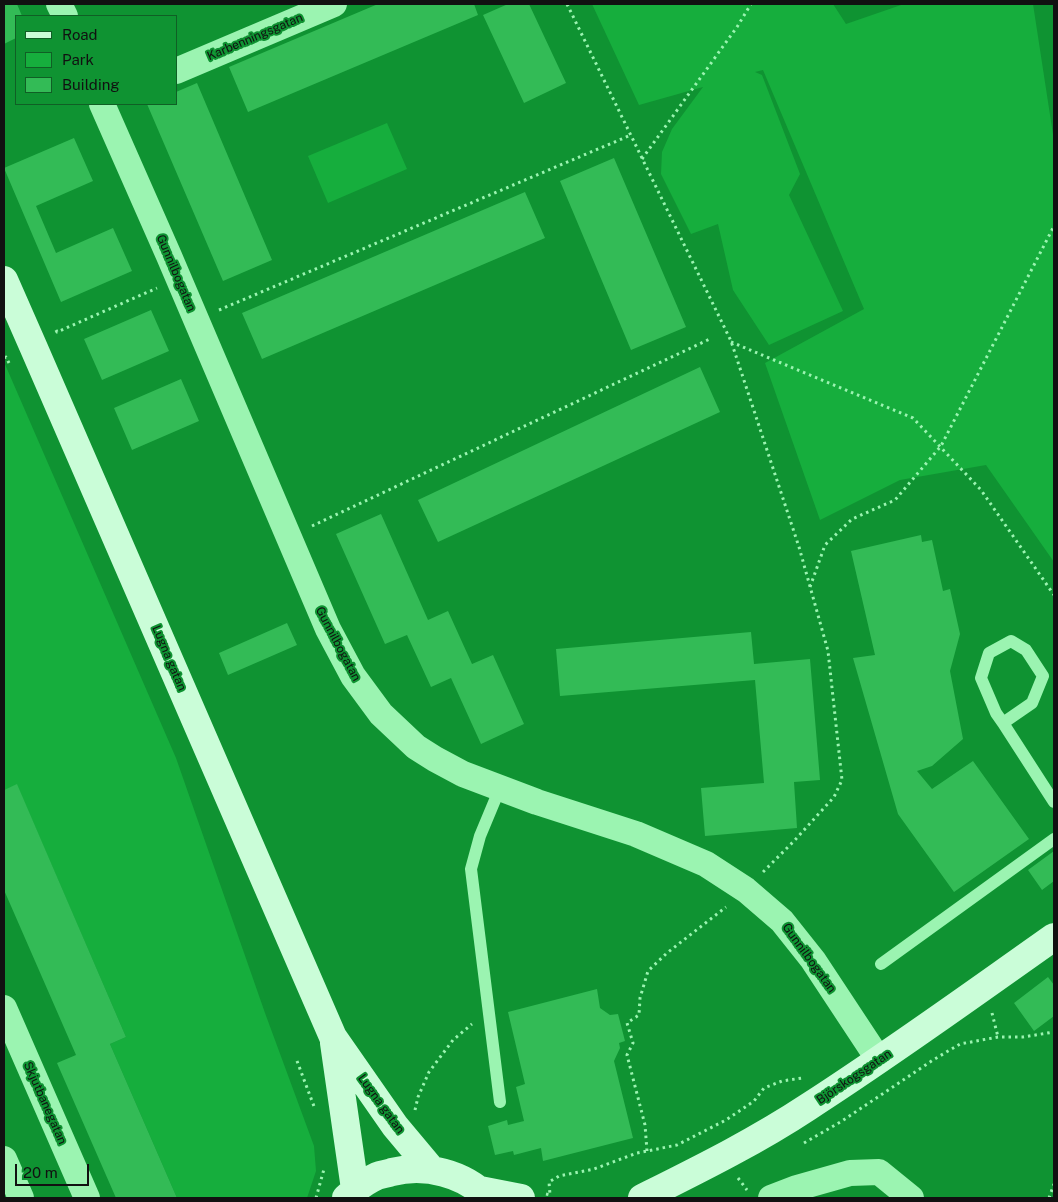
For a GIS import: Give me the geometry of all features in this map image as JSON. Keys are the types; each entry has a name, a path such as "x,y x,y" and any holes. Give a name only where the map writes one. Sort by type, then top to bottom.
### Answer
{"main road":[{"name":"Lugna gatan","path":"4,280 333,1037 395,1126 431,1170"},
{"name":"Björskogsgatan","path":"642,1198 736,1150 807,1108 879,1060 1054,937"},
{"name":"Lugna gatan","path":"333,1037 350,1194"},
{"path":"350,1194 378,1176 404,1170 431,1170 457,1177 484,1194 521,1198"}],"street":[{"name":"Karbenningsgatan","path":"178,70 334,4"},
{"name":"Gunnilbogatan","path":"102,105 328,629 353,676 381,714 416,747 435,760 464,774 537,802 636,834 706,864 746,890 782,921 813,960 879,1060"},
{"name":"Skjutbanegatan","path":"4,1008 86,1198"},
{"path":"4,1159 20,1198"},
{"path":"771,1198 850,1173 880,1172 911,1198"}],"lane":[{"path":"1003,723 1032,703 1043,676 1026,650 1011,641 989,653 981,678 996,713 1054,802"},
{"path":"500,788 480,836 471,869 500,1102"},
{"path":"880,964 1054,839"}],"path":[{"path":"567,4 731,341 799,547 828,651 842,780 834,797 746,890 667,953 648,971 640,998 639,1014 627,1023 633,1043 628,1055 645,1125 647,1151"},
{"path":"642,159 737,27 751,4"},
{"path":"195,320 631,135"},
{"path":"810,587 825,545 852,519 895,500 941,446 1054,226"},
{"path":"53,323 57,332 178,279"},
{"path":"289,537 712,338"},
{"path":"731,341 914,418 981,490 1054,595"},
{"path":"415,1113 418,1097 429,1072 453,1040 489,1010"},
{"path":"974,1041 998,1037 1023,1037 1054,1033"},
{"path":"297,1061 316,1114"},
{"path":"550,1195 549,1182 559,1176 594,1169 637,1153 677,1145 726,1120 754,1101 764,1088 782,1081 806,1077 842,1121"},
{"path":"316,1198 324,1169"},
{"path":"1049,1198 1054,1184"}],"green space":[{"path":"592,4 833,4 846,24 904,4 1033,4 1054,141 1054,562 986,465 900,480 820,520 765,363 864,309 763,70 755,72 762,75 800,174 789,195 843,311 769,345 733,290 718,224 691,234 661,174 662,152 672,129 703,87 639,105"},
{"path":"387,123 407,169 328,203 308,156"},
{"path":"4,362 176,758 265,1013 314,1146 316,1171 307,1198 177,1198 110,1044 126,1037 17,785 4,790"}],"building":[{"path":"4,4 17,4 22,15 15,15 15,38 4,44"},
{"path":"378,4 474,4 478,15 248,112 229,67"},
{"path":"508,4 529,4 566,83 524,103 483,15"},
{"path":"197,83 272,260 223,281 147,105 178,105 178,91"},
{"path":"74,138 93,181 36,206 56,253 113,228 132,271 61,302 4,168"},
{"path":"614,158 686,327 631,350 560,181"},
{"path":"525,192 545,238 262,359 242,313"},
{"path":"151,310 169,351 102,380 84,339"},
{"path":"700,367 720,412 438,542 418,500"},
{"path":"181,379 199,421 132,450 114,408"},
{"path":"381,514 428,620 448,611 472,664 493,655 524,724 481,744 451,678 431,687 407,635 385,644 336,534"},
{"path":"921,535 922,542 932,540 943,591 950,589 960,634 950,671 963,739 932,766 917,771 932,789 973,761 1029,839 954,892 898,814 853,658 875,655 851,551"},
{"path":"287,623 297,645 228,675 219,653"},
{"path":"751,632 754,664 810,659 820,780 794,782 797,828 705,836 701,788 764,783 755,680 560,696 556,649"},
{"path":"17,784 126,1037 110,1044 177,1198 116,1198 57,1063 76,1055 4,890 4,790"},
{"path":"1054,851 1054,881 1042,890 1028,870"},
{"path":"1048,977 1054,985 1054,1016 1034,1031 1014,1003"},
{"path":"597,989 600,1008 610,1015 618,1014 625,1041 619,1043 620,1048 614,1061 633,1138 543,1161 541,1148 514,1155 513,1151 495,1155 488,1126 507,1120 508,1125 524,1121 516,1087 525,1084 508,1012"}]}
